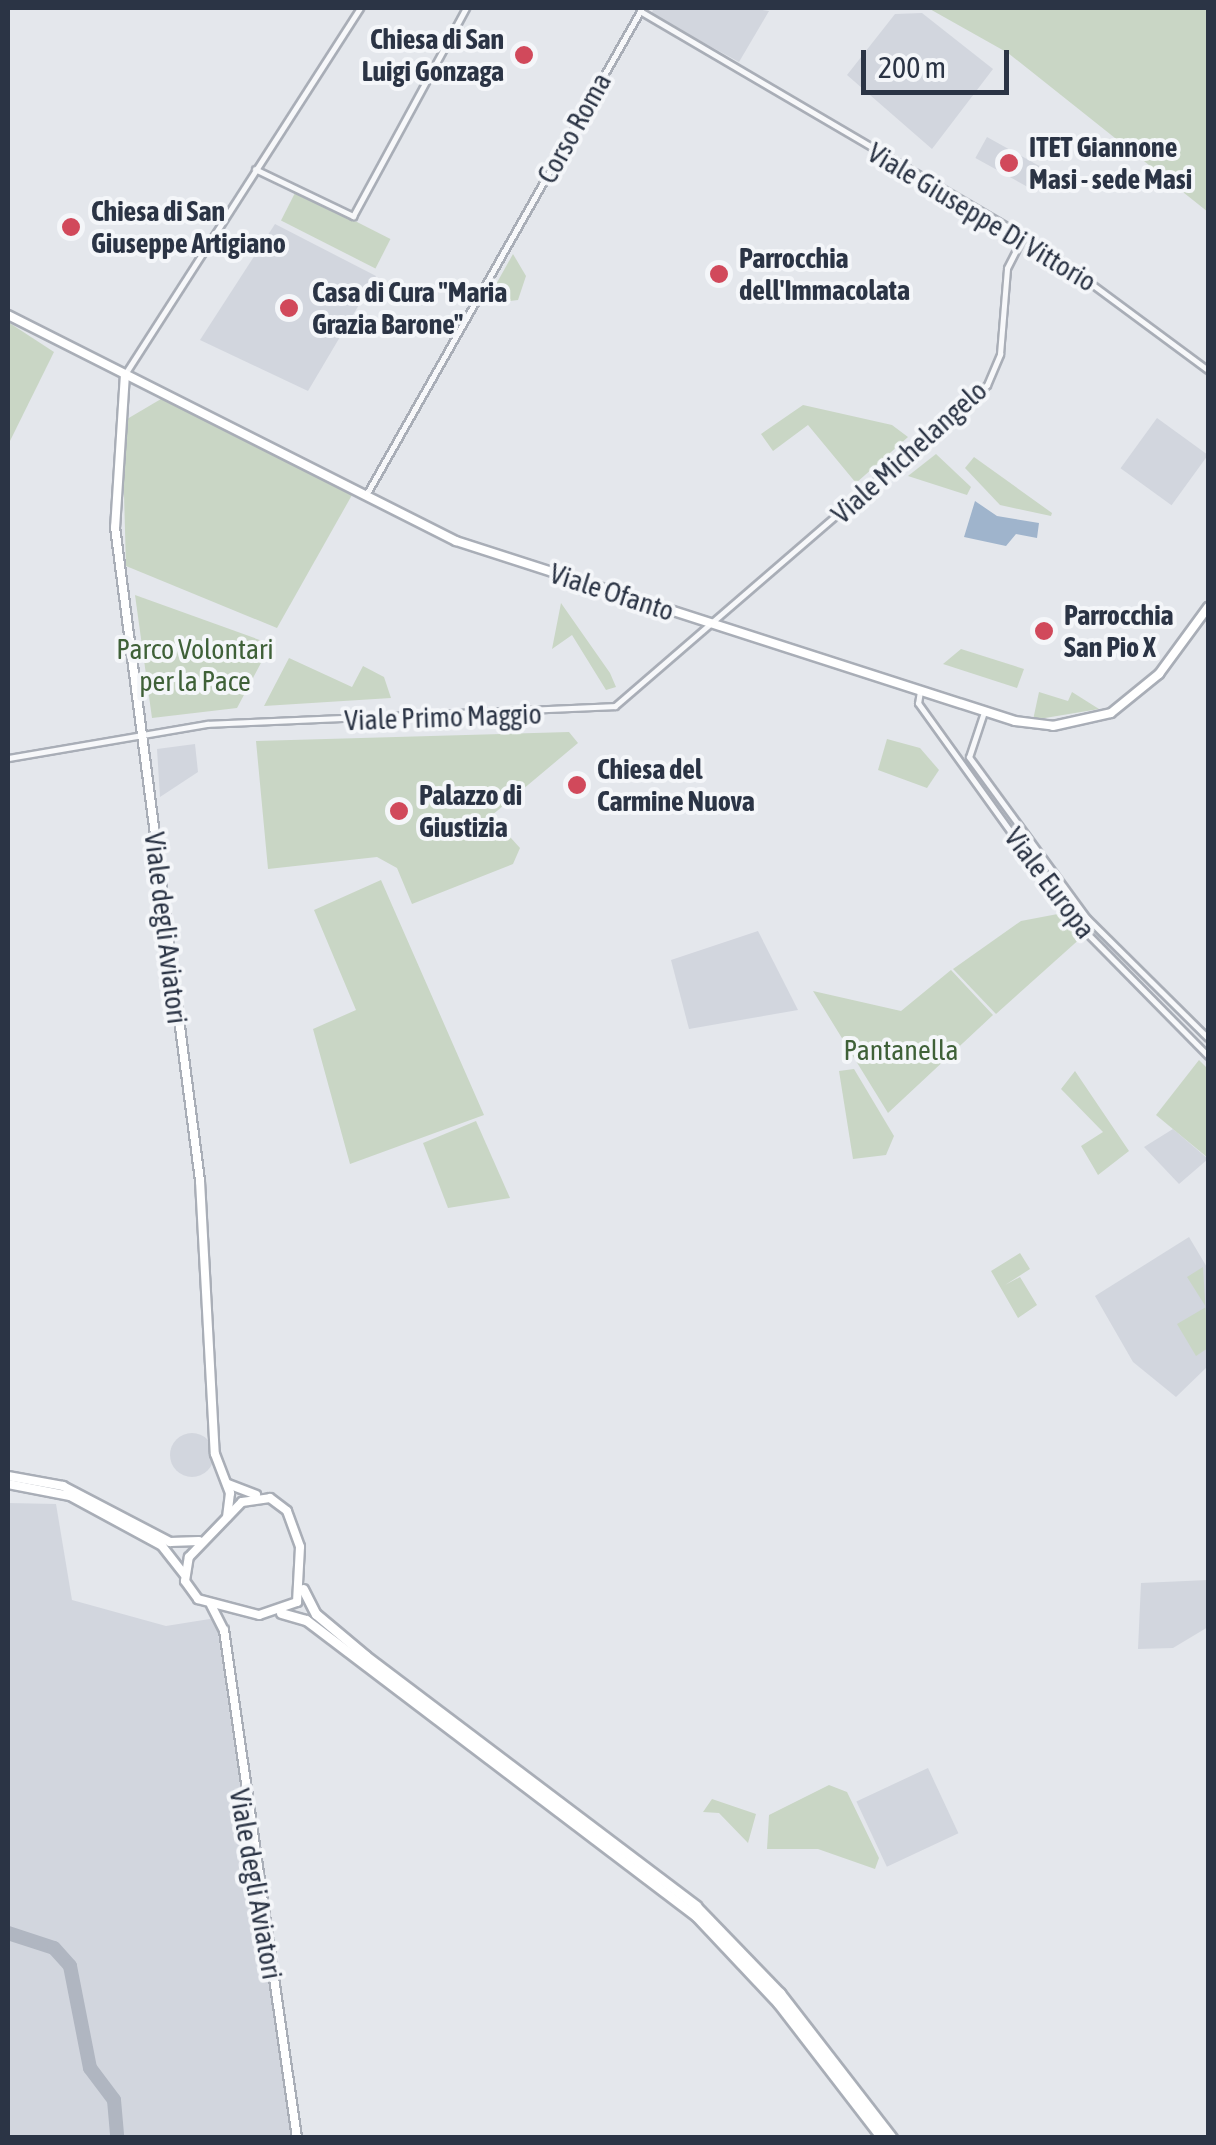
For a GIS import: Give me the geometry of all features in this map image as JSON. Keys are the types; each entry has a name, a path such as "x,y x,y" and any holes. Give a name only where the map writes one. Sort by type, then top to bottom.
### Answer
{"highway":[{"path":"303,1589 316,1614 366,1656 696,1906 780,1993 892,2138"},
{"path":"281,1614 306,1620 696,1916 778,2003 882,2138"}],"main road":[{"name":"Viale Ofanto","path":"8,314 456,541 984,711 1052,726 1111,713 1159,674 1208,606"},
{"name":"Viale degli Aviatori","path":"125,374 115,527 204,1222 227,1517"},
{"name":"Viale degli Aviatori","path":"8,1480 70,1496 162,1546 211,1605 224,1630 297,2138"},
{"path":"8,1480 63,1486 181,1545 208,1536"},
{"path":"211,1605 241,1613 281,1614 303,1589 291,1518 263,1496 224,1481"},
{"path":"185,1574 208,1536 227,1517 263,1496"},
{"path":"224,1630 241,1613"}],"street":[{"path":"125,374 360,8"},
{"path":"255,169 353,216 466,8"},
{"name":"Viale Giuseppe Di Vittorio","path":"641,9 1024,236 1208,370"},
{"name":"Corso Roma","path":"366,495 641,9"},
{"name":"Viale Michelangelo","path":"716,625 987,385 1000,354 1007,268 1024,236"},
{"name":"Viale Primo Maggio","path":"8,758 208,724 594,711 633,696 716,625"},
{"name":"Viale Europa","path":"920,691 918,703 1074,920 1208,1056"},
{"name":"Viale Europa","path":"984,711 969,757 1087,918 1208,1038"}],"shaded area":[{"path":"654,8 769,11 739,62 651,14"},
{"path":"922,13 993,69 932,149 847,75 895,14"},
{"name":"ITET Giannone Masi - sede Masi","path":"987,137 1044,169 1032,190 975,158"},
{"name":"Casa di Cura \"Maria Grazia Barone\"","path":"275,224 376,276 308,391 200,340"},
{"path":"1157,418 1208,455 1172,505 1121,468"},
{"path":"195,744 198,772 160,797 157,749"},
{"path":"758,931 798,1010 689,1029 671,960"},
{"path":"1173,1129 1208,1159 1179,1184 1144,1147"},
{"path":"1189,1237 1208,1269 1208,1366 1176,1397 1133,1362 1095,1296"},
{"path":"192,1433 207,1440 214,1455 207,1470 192,1477 177,1470 170,1455 177,1440"},
{"path":"8,1503 56,1504 72,1600 166,1626 216,1618 291,2137 8,2138"},
{"path":"1208,1580 1208,1627 1173,1648 1138,1649 1141,1583"},
{"path":"928,1768 958,1833 887,1867 856,1801"}],"green space":[{"path":"928,8 1208,8 1208,212 1008,53"},
{"path":"296,191 390,239 375,269 281,220"},
{"path":"513,254 526,276 518,300 485,304"},
{"path":"8,322 54,352 8,445"},
{"path":"161,399 352,495 277,628 126,566 122,422"},
{"path":"803,405 892,425 908,437 856,483 808,425 773,451 761,434"},
{"path":"936,454 971,487 967,495 908,476"},
{"path":"974,457 1051,516 1000,505 965,468"},
{"name":"Parco Volontari per la Pace","path":"135,595 271,644 237,708 152,718"},
{"path":"561,603 616,687 606,690 572,635 552,649"},
{"path":"961,649 1024,669 1017,688 943,664"},
{"path":"289,658 352,687 363,666 384,677 391,698 264,706"},
{"path":"1039,692 1068,701 1072,692 1099,709 1033,720"},
{"path":"569,732 578,743 491,816 520,848 513,864 412,904 397,868 377,857 268,869 256,741"},
{"path":"887,739 920,748 939,770 927,788 878,770"},
{"path":"381,880 484,1115 350,1164 313,1029 356,1010 314,910"},
{"path":"1063,913 1083,936 996,1014 953,969 1021,921"},
{"name":"Pantanella","path":"951,970 993,1015 888,1113 813,991 901,1011"},
{"path":"1199,1060 1208,1069 1208,1158 1156,1115"},
{"path":"854,1069 894,1136 886,1155 853,1159 839,1071"},
{"path":"1075,1071 1129,1151 1098,1175 1081,1146 1103,1132 1061,1089"},
{"path":"476,1121 510,1198 448,1208 423,1143"},
{"path":"1020,1253 1030,1269 1005,1285 1020,1277 1037,1305 1018,1318 991,1271"},
{"path":"1203,1267 1205,1306 1187,1277"},
{"path":"1205,1307 1208,1348 1196,1356 1177,1324"},
{"path":"829,1785 847,1792 879,1858 875,1869 818,1849 767,1849 769,1815"},
{"path":"712,1799 756,1814 748,1843 719,1813 703,1812"}],"water":[{"path":"975,501 997,516 1039,523 1037,538 1016,534 1006,546 964,537"}],"taxiway":[{"path":"8,1933 54,1948 70,1966 90,2068 114,2100 117,2138"}],"place":[{"name":"Chiesa di San Luigi Gonzaga","path":"524,55"},
{"name":"ITET Giannone Masi - sede Masi","path":"1009,163"},
{"name":"Chiesa di San Giuseppe Artigiano","path":"71,227"},
{"name":"Parrocchia dell'Immacolata","path":"719,274"},
{"name":"Casa di Cura \"Maria Grazia Barone\"","path":"289,308"},
{"name":"Parrocchia San Pio X","path":"1044,631"},
{"name":"Chiesa del Carmine Nuova","path":"577,785"},
{"name":"Palazzo di Giustizia","path":"399,811"}]}
